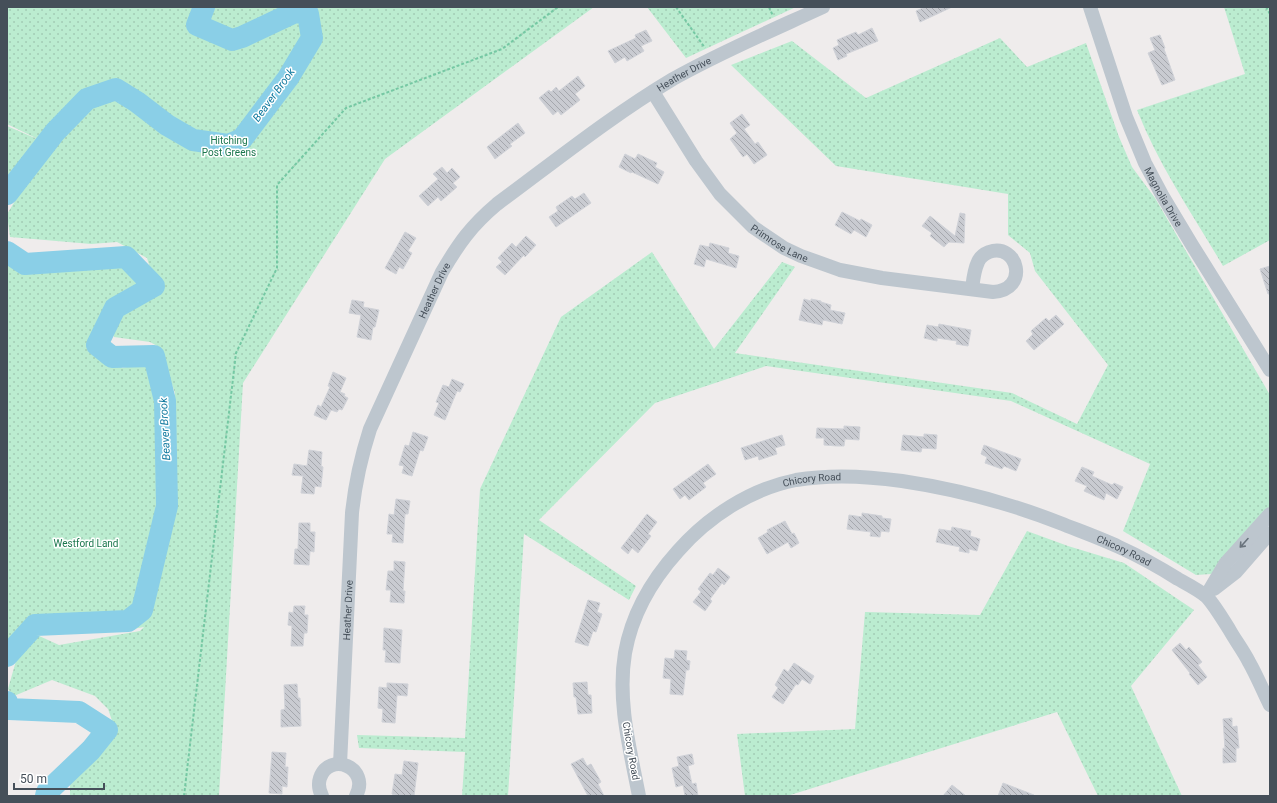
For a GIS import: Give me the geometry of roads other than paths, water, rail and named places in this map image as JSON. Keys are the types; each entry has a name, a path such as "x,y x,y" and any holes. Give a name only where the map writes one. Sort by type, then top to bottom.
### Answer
{"street":[{"name":"Heather Drive","path":"340,764 352,513 355,484 370,429 442,272 465,236 479,219 609,121 673,79 712,58 823,7"},
{"name":"Magnolia Drive","path":"1090,7 1126,117 1145,163 1189,239 1270,370"},
{"name":"Primrose Lane","path":"653,92 709,181 741,216 767,238 801,256 840,270 882,278 972,289"},
{"name":"Chicory Road","path":"639,796 626,729 622,680 629,632 638,610 650,586 667,563 688,540 711,520 738,502 767,489 795,480 828,476 860,476 959,491 1050,519 1119,547 1159,568 1206,596 1249,662 1270,705"},
{"path":"1206,596 1225,564 1270,514"},
{"path":"1206,596 1236,572 1270,533"},
{"path":"322,796 318,784 321,775 327,768 336,764 348,766 358,775 360,788 356,796"}],"waterway":[{"name":"Beaver Brook","path":"7,194 55,132 87,99 116,89 137,102 167,125 193,140 228,145 242,139 288,78 312,38 308,14 295,12 242,37 232,40 197,25 204,7"},
{"name":"Beaver Brook","path":"7,252 25,264 126,257 154,286 115,308 97,345 112,357 154,356 165,401 167,506 142,610 128,621 35,625 7,656"},
{"name":"Beaver Brook","path":"7,702 9,709 79,712 107,730 91,750 47,792 46,796"}],"park label":[{"name":"Hitching Post Greens","path":"229,146"},
{"name":"Westford Land","path":"86,543"}]}
